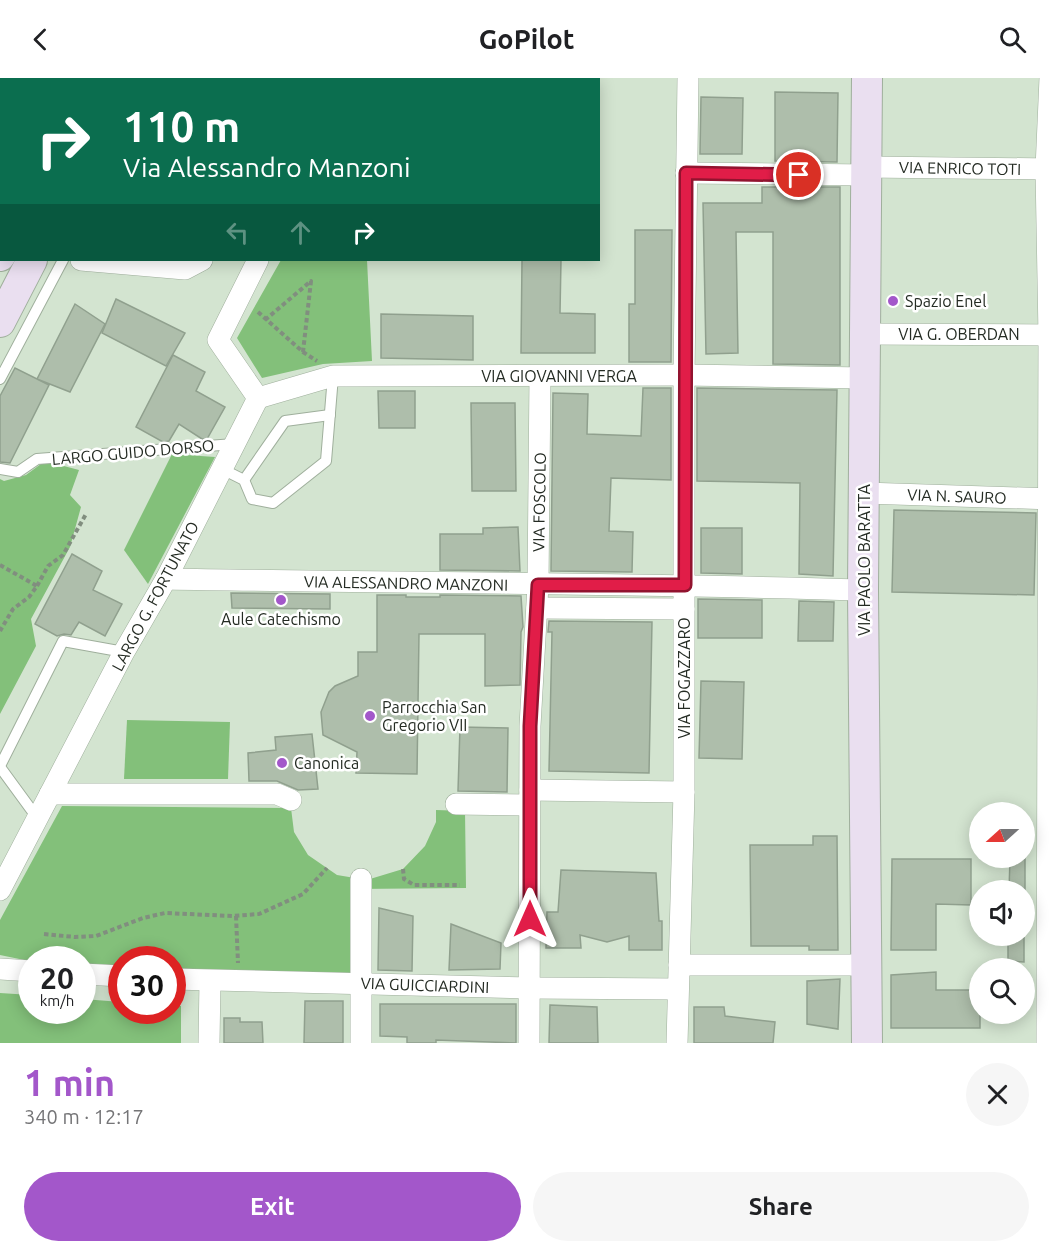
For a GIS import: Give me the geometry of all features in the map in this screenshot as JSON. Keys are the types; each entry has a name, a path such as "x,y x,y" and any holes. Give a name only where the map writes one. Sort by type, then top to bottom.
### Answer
{"main road":[{"name":"VIA PAOLO BARATTA","path":"867,78 863,590 867,1043"},
{"path":"0,322 31,261"}],"street":[{"name":"VIA FOGAZZARO","path":"677,1043 678,989 685,965 684,375 688,78"},
{"path":"1047,1043 1051,499 1050,78"},
{"name":"VIA ENRICO TOTI","path":"686,173 1050,169"},
{"path":"93,261 185,269 200,261"},
{"path":"258,261 218,340 258,398"},
{"name":"VIA G. OBERDAN","path":"865,334 1051,335"},
{"name":"VIA GIOVANNI VERGA","path":"258,398 328,370 540,376 684,375 864,378"},
{"name":"VIA FOSCOLO","path":"529,1043 530,726 538,585 540,376"},
{"name":"LARGO G. FORTUNATO","path":"1,888 124,652 166,579 258,398"},
{"name":"VIA N. SAURO","path":"864,493 1051,499"},
{"name":"VIA ALESSANDRO MANZONI","path":"166,579 685,585 863,590"},
{"path":"537,608 684,609"},
{"path":"456,804 530,797 684,792"},
{"path":"50,794 277,794 291,800"},
{"path":"361,879 361,1043"},
{"path":"685,965 865,965"},
{"path":"0,969 18,970"},
{"name":"VIA GUICCIARDINI","path":"186,980 678,989"},
{"path":"209,1043 210,981"}],"lane":[{"path":"0,380 62,261"},
{"path":"222,469 244,480 252,499 273,503 326,461 330,415 328,370"},
{"path":"244,480 285,421 330,415"},
{"name":"LARGO GUIDO DORSO","path":"0,469 18,472 38,459 235,444"},
{"path":"38,819 0,767 63,641 124,652"}],"path":[{"path":"265,320 311,282 303,352"},
{"path":"258,312 303,352 328,370"},
{"path":"0,631 13,609 29,597 48,566 63,555 86,514"},
{"path":"0,565 37,586"},
{"path":"44,934 75,937 96,936 143,918 165,913 236,916 259,914 303,894 327,868"},
{"path":"403,869 404,879 414,885 460,885"},
{"path":"236,916 238,981"}],"green space":[{"path":"280,261 367,261 372,361 323,364 262,378 237,338"},
{"path":"172,454 215,457 148,584 124,550"},
{"path":"45,461 79,470 70,495 81,507 70,547 31,619 36,646 0,714 0,479 4,481 26,475"},
{"path":"127,720 230,722 228,779 124,779"},
{"path":"62,806 291,808 294,832 308,855 337,875 361,879 370,879 403,869 425,846 436,822 436,810 465,811 466,888 355,889 356,977 186,969 186,946 108,946 108,965 96,965 96,946 18,946 18,959 0,955 0,920"},
{"path":"0,993 18,994 18,1024 96,1024 96,1000 108,1001 108,1024 181,1024 181,1043 0,1043"}],"building":[{"path":"775,92 838,93 837,162 775,161"},
{"path":"701,97 743,98 742,154 700,154"},
{"path":"762,187 840,187 840,365 773,364 773,232 736,232 738,353 706,354 703,203 762,203"},
{"path":"635,230 672,230 671,362 629,362 629,304 635,304"},
{"path":"522,261 561,261 560,313 595,314 595,353 521,353"},
{"path":"116,299 185,333 166,366 102,333"},
{"path":"75,304 105,324 70,392 37,379"},
{"path":"381,314 473,316 473,360 381,358"},
{"path":"173,355 205,372 196,391 225,407 207,439 202,439 179,424 169,441 163,442 136,427"},
{"path":"15,368 49,385 10,463 0,462 0,396"},
{"path":"643,388 671,388 671,480 611,478 609,531 633,532 632,572 551,571 553,393 588,394 587,434 641,436"},
{"path":"697,388 837,390 833,576 799,574 800,483 697,481"},
{"path":"378,391 415,391 415,428 379,428"},
{"path":"471,403 515,403 516,491 472,491"},
{"path":"894,510 1036,513 1034,595 892,592"},
{"path":"518,527 520,571 440,570 440,534 483,534 483,528"},
{"path":"701,528 742,528 742,574 701,573"},
{"path":"72,554 102,571 93,590 122,604 105,636 79,622 71,635 57,636 35,624"},
{"name":"Aule Catechismo","path":"231,593 330,594 330,609 232,608"},
{"path":"377,595 521,596 523,627 520,685 485,686 485,634 419,634 417,774 356,773 357,752 323,735 321,712 329,692 335,686 358,676 358,652 377,652"},
{"path":"698,599 762,600 762,638 698,638"},
{"path":"799,601 834,602 833,641 798,641"},
{"path":"549,621 652,622 649,773 549,771 552,632 548,632"},
{"path":"701,681 744,682 742,759 699,758"},
{"path":"460,727 508,728 507,792 458,791"},
{"name":"Canonica","path":"312,734 318,789 298,790 277,781 249,781 248,753 276,750 275,737"},
{"path":"813,836 837,836 838,950 809,950 809,946 751,946 750,845 813,845"},
{"path":"892,859 969,859 971,880 969,880 969,905 936,904 936,950 891,950"},
{"path":"1010,868 1025,868 1025,880 1009,880"},
{"path":"561,870 656,873 659,921 662,921 662,950 629,950 629,936 607,942 580,935 581,948 546,948 547,912 558,912"},
{"path":"379,908 413,916 412,971 378,970"},
{"path":"451,924 501,943 500,969 449,970"},
{"path":"1008,946 1024,946 1024,958 1008,958"},
{"path":"936,972 936,990 969,990 969,1024 980,1024 980,1028 891,1028 891,975"},
{"path":"840,979 838,1029 807,1024 807,981"},
{"path":"305,1001 343,1001 343,1043 304,1043"},
{"path":"380,1004 516,1004 516,1043 436,1040 436,1043 407,1043 407,1037 380,1036"},
{"path":"550,1005 597,1007 598,1043 549,1043"},
{"path":"694,1007 724,1007 725,1016 775,1022 773,1043 694,1043"},
{"path":"224,1018 240,1018 240,1022 262,1022 263,1043 224,1043"}],"place":[{"name":"Spazio Enel","path":"893,301"},
{"name":"Aule Catechismo","path":"281,600"},
{"name":"Parrocchia San Gregorio VII","path":"370,716"},
{"name":"Canonica","path":"282,763"}],"route":[{"path":"530,919 530,726 538,585 685,585 686,173 799,175"}]}
